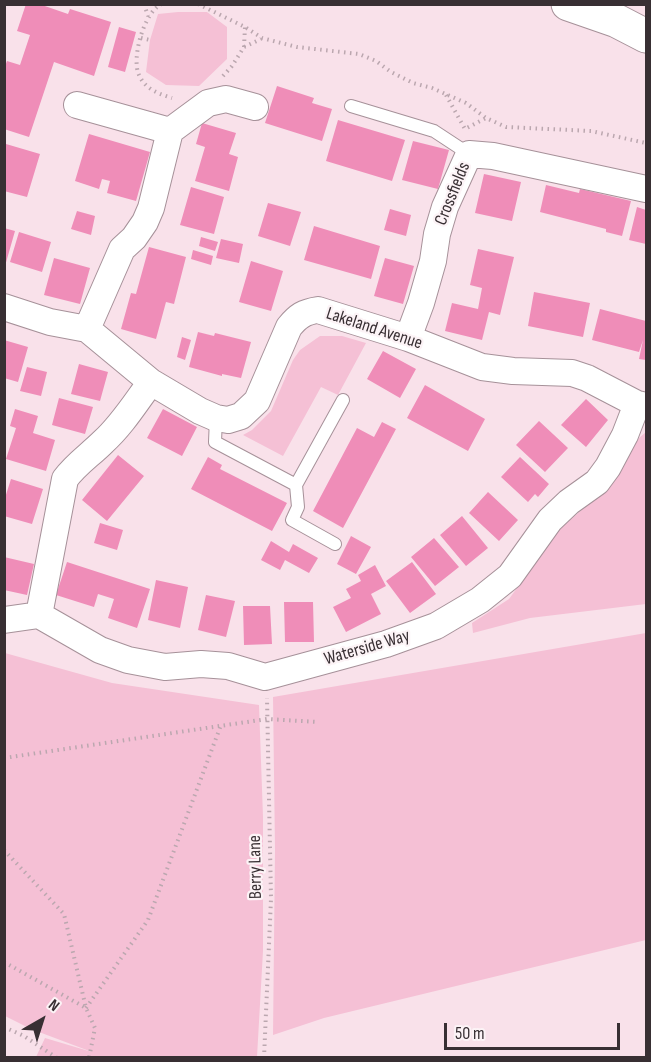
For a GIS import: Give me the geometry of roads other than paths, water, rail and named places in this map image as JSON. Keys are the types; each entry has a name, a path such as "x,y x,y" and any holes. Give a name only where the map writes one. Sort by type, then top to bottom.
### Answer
{"highway":[{"path":"568,4 616,21 646,36"}],"street":[{"path":"87,329 97,311 114,264 122,249 134,238 145,222 151,208 170,131 204,99 226,99 255,107"},
{"path":"77,105 170,131"},
{"name":"Crossfields","path":"408,338 430,271 445,207 470,154 493,156 646,189"},
{"path":"4,307 50,322 87,329 151,382 216,418"},
{"name":"Lakeland Avenue","path":"216,418 228,420 241,416 257,401 289,327 304,312 318,310 408,338 482,367 513,371 572,373 642,405"},
{"path":"4,620 39,615 65,479 128,414 151,382"},
{"name":"Waterside Way","path":"39,615 100,650 128,660 165,667 201,664 228,666 265,677 386,644 436,626 495,589 510,576 550,520 569,502 597,482 608,467 642,405"}],"lane":[{"path":"351,106 434,131 470,154"},
{"path":"335,544 292,520 298,507 296,485 344,400"},
{"path":"216,418 215,442 296,485"}]}
